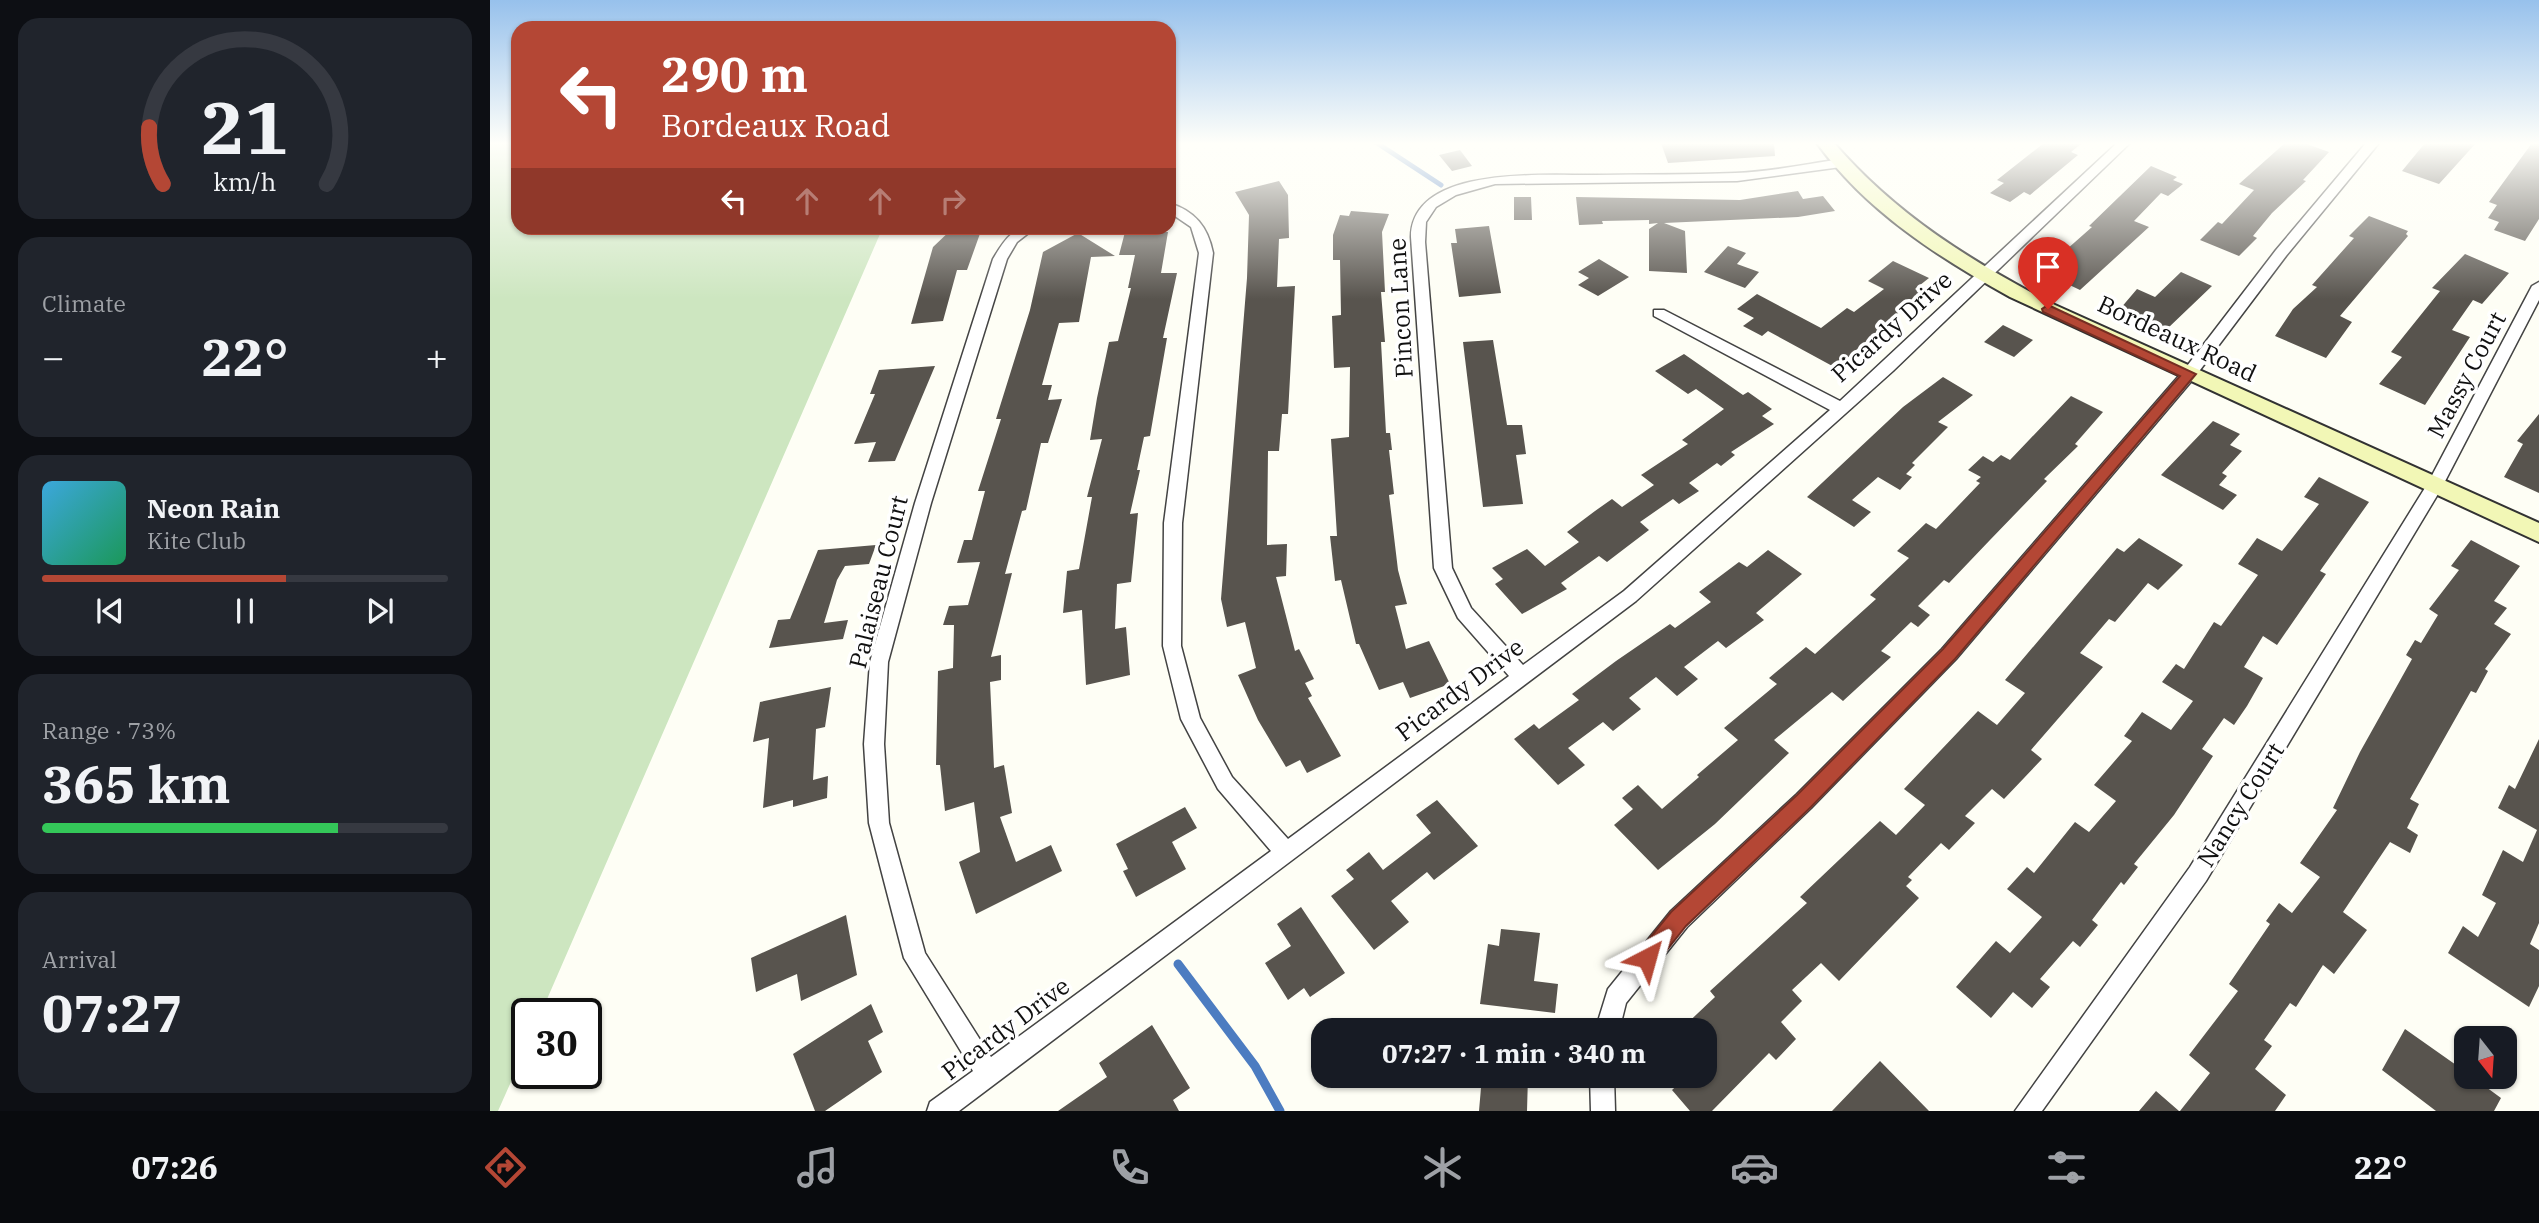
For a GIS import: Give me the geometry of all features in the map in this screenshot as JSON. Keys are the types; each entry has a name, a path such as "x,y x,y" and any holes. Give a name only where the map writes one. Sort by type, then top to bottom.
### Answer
{"street":[{"name":"Pincon Lane","path":"1449,195 1432,204 1419,222 1420,275 1443,568 1448,589 1472,624 1520,675"},
{"name":"Bordeaux Road","path":"1873,195 1923,237 1984,276 2189,374 2539,533"},
{"name":"Picardy Drive","path":"939,1111 987,1072 1630,596 1984,276 2069,195"},
{"path":"1610,1018 1616,996 1679,919 1804,801 1949,654 2110,462 2189,374 2281,253 2330,195"},
{"path":"1176,210 1188,215 1202,230 1206,253 1173,523 1171,646 1191,719 1225,783 1286,852"},
{"name":"Palaiseau Court","path":"987,1072 915,958 879,823 874,744 879,662 923,503 1000,258 1012,239 1018,235"},
{"name":"Massy Court","path":"2435,485 2539,285"},
{"path":"1659,313 1839,408"},
{"name":"Nancy Court","path":"2027,1111 2198,874 2435,485"},
{"path":"1602,1088 1603,1111"}],"green space":[{"path":"490,195 511,195 511,235 880,235 548,998 511,998 511,1082 498,1111 490,1111"}],"building":[{"path":"1237,195 1288,195 1289,238 1279,239 1277,287 1295,286 1288,414 1282,414 1279,451 1268,451 1267,545 1287,544 1286,576 1276,577 1295,651 1299,649 1314,679 1305,683 1312,696 1308,698 1341,756 1307,773 1300,760 1286,767 1258,720 1238,675 1256,668 1245,622 1227,627 1221,599 1247,278 1249,215"},
{"path":"1773,195 1800,195 1803,199 1823,196 1835,211 1798,217 1664,223 1685,231 1687,273 1649,271 1649,229 1658,223 1649,224 1649,220 1602,221 1603,224 1579,225 1576,197 1740,200"},
{"path":"1994,195 2020,195 2010,202"},
{"path":"2121,195 2159,195 2134,221 2149,227 2080,290 2055,278 2063,271 2049,265 2092,227 2089,226"},
{"path":"2249,195 2291,195 2272,213 2253,236 2257,238 2239,256 2200,240 2218,222 2222,224"},
{"path":"2494,195 2539,195 2539,219 2525,241 2494,230 2499,222 2488,218 2497,205 2489,202"},
{"path":"1514,197 1531,197 1532,220 1514,220"},
{"path":"1351,211 1389,214 1382,232 1385,292 1381,292 1385,342 1381,342 1386,433 1390,433 1392,450 1389,450 1394,494 1389,495 1398,570 1407,604 1395,606 1406,649 1429,641 1450,684 1410,698 1403,682 1379,690 1359,644 1356,644 1341,580 1335,581 1330,536 1337,536 1331,439 1349,437 1350,367 1334,368 1332,316 1341,315 1340,260 1333,260 1333,235 1340,215 1349,216"},
{"path":"2369,216 2408,231 2408,236 2340,316 2352,322 2326,358 2275,336 2293,309 2317,287 2312,285 2354,238 2349,236"},
{"path":"1489,226 1501,293 1459,297 1451,243 1457,243 1455,229"},
{"path":"946,235 980,235 967,270 957,270 943,321 911,324 933,247"},
{"path":"1074,235 1081,235 1115,256 1091,257 1079,322 1059,323 1042,385 1052,385 1048,400 1062,399 1048,443 1041,443 1026,510 1022,511 1005,574 1012,573 991,657 1001,655 1001,680 990,682 994,768 1004,765 1012,813 1000,817 1016,862 1051,845 1062,871 976,914 959,862 980,852 974,802 945,811 940,765 936,765 938,671 953,668 954,625 943,625 949,606 968,605 980,562 957,563 964,540 972,540 985,491 978,491 1001,419 996,419 1030,310 1043,252"},
{"path":"1124,235 1167,235 1161,273 1177,273 1163,338 1167,338 1150,436 1144,437 1130,514 1138,513 1131,582 1117,584 1115,629 1126,627 1130,675 1086,685 1082,610 1063,613 1067,571 1079,569 1092,497 1087,497 1102,439 1090,440 1097,398 1109,342 1118,341 1131,288 1128,288 1135,255 1119,255"},
{"path":"1728,246 1746,253 1737,264 1759,272 1745,288 1704,272"},
{"path":"2465,254 2509,273 2482,304 2473,300 2452,330 2470,337 2425,405 2379,384 2402,357 2391,352 2440,291 2432,288"},
{"path":"1599,259 1629,277 1598,296 1578,285 1589,278 1578,272"},
{"path":"1893,261 1929,278 1915,289 1921,293 1836,368 1768,331 1762,336 1743,326 1754,318 1737,309 1757,294 1821,328 1847,308 1854,312 1884,289 1868,281"},
{"path":"2181,272 2212,286 2167,329 2120,309 2137,289 2155,297"},
{"path":"2003,325 2033,340 2014,357 1984,342"},
{"path":"1493,340 1507,425 1522,425 1526,454 1516,455 1523,504 1483,507 1463,342"},
{"path":"1684,354 1743,395 1748,392 1772,409 1762,416 1774,424 1731,452 1735,455 1721,466 1717,463 1689,483 1699,491 1679,504 1673,499 1640,522 1649,530 1607,562 1599,556 1561,583 1567,589 1522,614 1495,584 1503,579 1492,568 1527,549 1545,566 1579,542 1567,532 1612,499 1622,507 1654,485 1641,475 1688,444 1682,440 1724,409 1696,389 1688,394 1655,371"},
{"path":"935,366 895,461 868,462 876,442 854,444 875,394 870,394 879,370"},
{"path":"1943,377 1973,395 1938,422 1948,427 1912,463 1915,465 1906,474 1912,477 1900,490 1878,477 1852,500 1871,512 1854,527 1807,497 1903,407"},
{"path":"2071,396 2103,412 2075,444 2078,446 2044,479 2047,481 1949,583 1944,580 1918,606 1930,615 1918,627 1911,622 1881,651 1891,657 1843,701 1832,692 1774,740 1789,753 1715,824 1658,870 1614,825 1633,809 1622,798 1638,785 1662,809 1699,777 1697,775 1738,740 1724,728 1777,684 1769,678 1806,647 1815,654 1876,599 1870,595 1909,558 1897,551 1926,523 1936,529 1980,483 1976,481 1981,477 1968,470 1983,456 1993,462 2001,455 2010,460"},
{"path":"2539,414 2539,493 2504,477 2523,444 2517,441"},
{"path":"2213,421 2240,434 2230,445 2242,451 2222,473 2227,476 2219,485 2237,495 2223,510 2161,475"},
{"path":"2319,477 2369,502 2320,571 2326,574 2277,645 2263,636 2244,667 2263,678 2247,706 2234,725 2224,718 2202,749 2213,756 2174,815 2134,864 2138,867 2124,885 2121,882 2092,920 2098,925 2080,947 2073,941 2040,979 2050,987 2032,1008 2013,992 1991,1018 1956,987 1996,941 2010,953 2042,917 2007,889 2027,867 2034,873 2075,822 2089,832 2116,801 2094,785 2132,741 2124,736 2142,712 2171,730 2193,701 2162,682 2176,664 2184,669 2214,622 2221,626 2258,575 2238,564 2257,538 2282,551 2319,504 2304,497"},
{"path":"2139,538 2183,565 2158,590 2148,583 2115,622 2109,619 2080,653 2103,667 2031,750 2042,759 2004,799 1992,789 1965,816 1975,823 1949,850 1941,843 1908,877 1912,880 1906,886 1919,898 1839,981 1821,963 1792,990 1802,1001 1781,1022 1796,1039 1776,1060 1769,1053 1712,1111 1690,1111 1672,1090 1674,1088 1717,1088 1717,1018 1693,1018 1715,997 1710,991 1807,903 1800,897 1880,821 1896,835 1925,805 1904,789 1978,711 1997,725 2025,693 2005,680 2117,548 2124,552"},
{"path":"2471,540 2520,566 2494,601 2507,608 2494,624 2511,634 2485,669 2488,671 2476,693 2471,691 2410,799 2419,804 2407,828 2418,835 2410,853 2390,842 2343,912 2367,930 2334,974 2323,965 2296,1007 2290,1003 2264,1040 2272,1046 2255,1069 2286,1095 2275,1111 2180,1111 2210,1073 2189,1055 2238,991 2229,984 2270,924 2266,921 2279,903 2292,913 2320,877 2300,863 2337,810 2333,808 2360,752 2412,659 2406,655 2415,640 2421,643 2438,615 2429,609 2459,570 2451,566"},
{"path":"876,545 869,564 845,566 837,580 824,623 848,620 843,639 769,648 778,620 790,619 818,550"},
{"path":"1768,550 1802,574 1756,613 1764,620 1726,648 1718,641 1684,667 1698,679 1677,696 1656,677 1629,698 1641,709 1613,731 1603,722 1568,748 1585,765 1558,785 1514,739 1534,724 1539,729 1579,700 1572,694 1616,661 1670,624 1675,628 1711,602 1699,592 1739,562 1747,567"},
{"path":"831,687 825,727 816,729 813,780 828,776 827,798 793,807 793,800 763,808 769,738 753,742 760,702"},
{"path":"2539,739 2539,923 2530,944 2539,950 2539,986 2529,1007 2448,953 2463,926 2478,937 2496,903 2482,895 2503,850 2523,862 2537,830 2498,808 2509,785 2515,789"},
{"path":"1437,800 1478,846 1434,880 1427,872 1391,901 1409,922 1374,950 1331,896 1354,879 1346,870 1369,852 1383,870 1431,833 1416,815"},
{"path":"1185,807 1197,828 1172,842 1186,869 1136,897 1123,871 1128,869 1116,844"},
{"path":"1301,907 1345,973 1310,997 1304,988 1288,1000 1265,963 1291,946 1277,924"},
{"path":"846,915 857,975 801,1001 797,974 756,992 751,958"},
{"path":"1501,929 1540,933 1534,981 1558,984 1555,1013 1480,1004 1488,944 1499,946"},
{"path":"871,1004 883,1032 868,1041 882,1072 825,1111 815,1111 793,1054"},
{"path":"1152,1025 1190,1088 1173,1100 1179,1111 1058,1111 1107,1077 1099,1063"},
{"path":"2405,1029 2454,1064 2454,1089 2489,1089 2501,1098 2494,1111 2436,1111 2382,1070"},
{"path":"1880,1061 1929,1111 1832,1111"},
{"path":"1481,1088 1528,1088 1527,1111 1479,1111"},
{"path":"2156,1091 2179,1111 2139,1111"}],"waterway":[{"path":"1178,964 1255,1066 1280,1111"}],"route":[{"path":"1647,958 1679,919 1804,801 1949,654 2110,462 2189,374 2048,309"}]}
